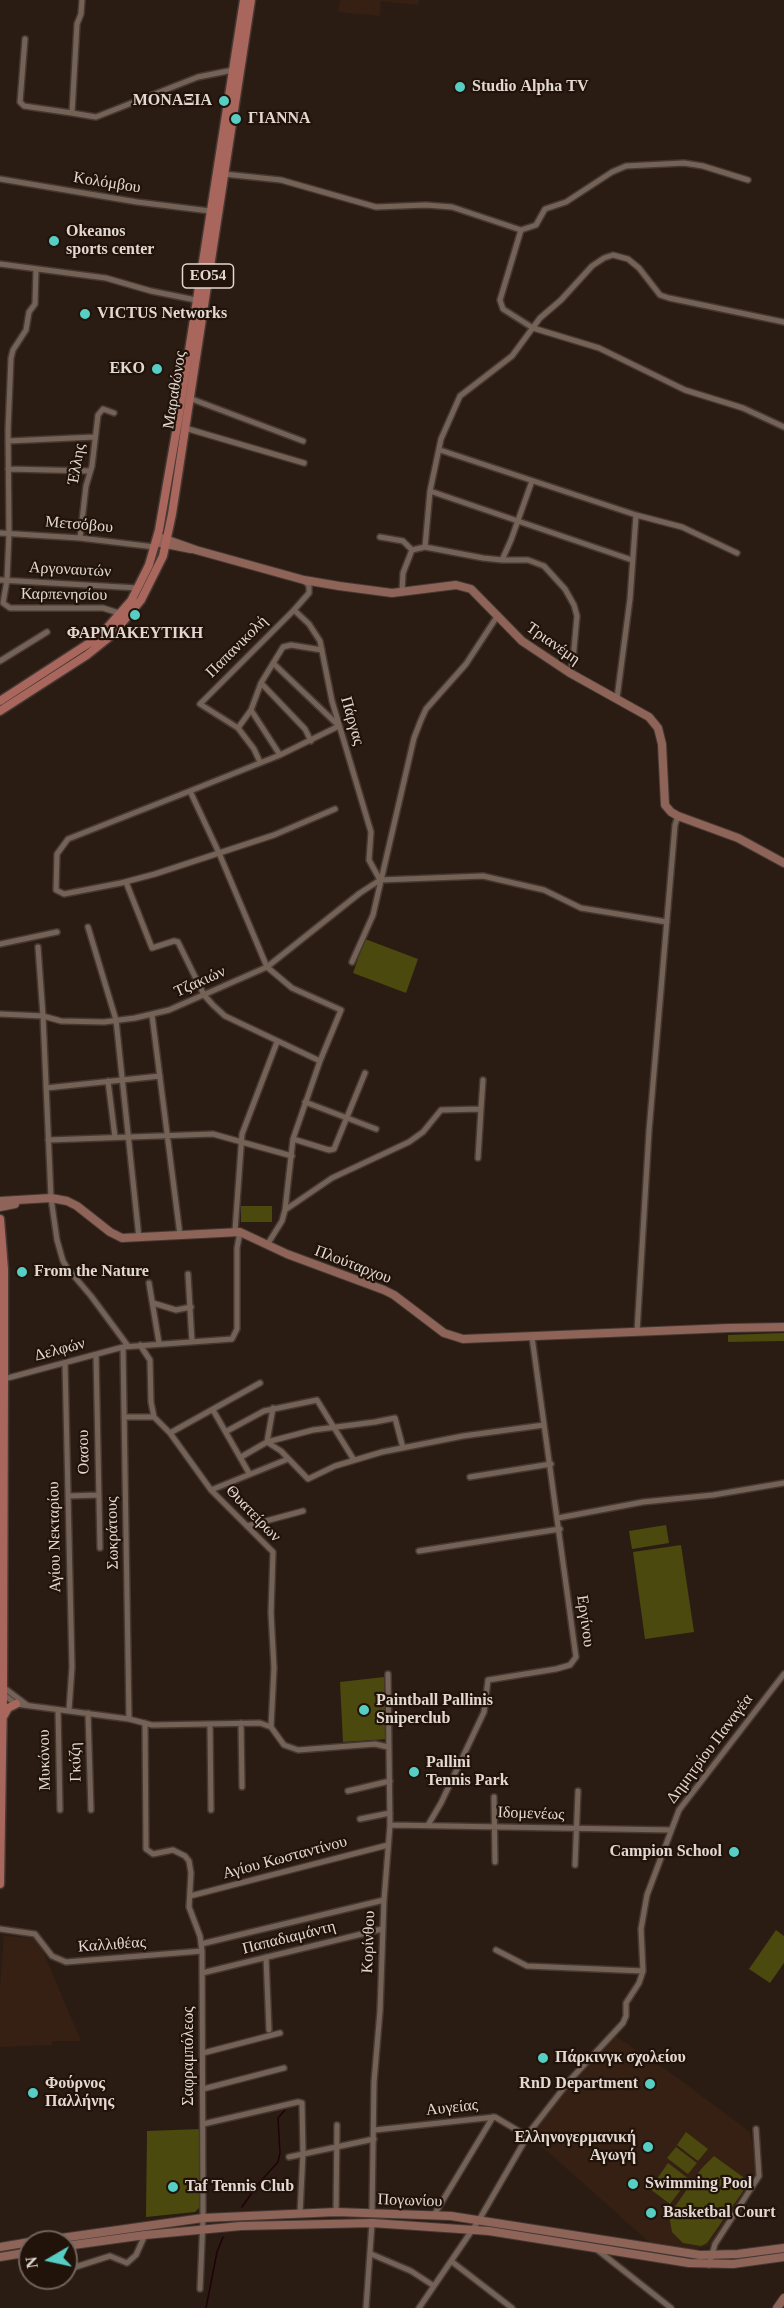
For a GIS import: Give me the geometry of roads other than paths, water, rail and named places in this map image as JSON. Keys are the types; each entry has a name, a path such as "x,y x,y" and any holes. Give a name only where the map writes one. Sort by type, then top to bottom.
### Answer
{"main road":[{"name":"Μαραθώνος","path":"0,701 88,645 122,614 138,588 156,542 178,421 244,0"},
{"name":"Μαραθώνος","path":"0,711 87,655 118,629 150,586 167,542 251,0"},
{"path":"0,1219 4,1269 3,1717 0,1884"},
{"path":"3,1717 8,1708 16,1704"}],"street":[{"path":"72,113 77,24 81,14 82,0"},
{"path":"25,39 20,102 24,106 96,117 198,77 233,70"},
{"path":"224,174 281,180 376,207 452,207 521,230 536,225 545,209 566,202 612,172 626,166 684,163 703,166 748,180"},
{"name":"Κολόμβου","path":"0,179 137,202 210,211"},
{"path":"521,230 500,303 503,309 533,328 599,348 685,390 743,408 784,427"},
{"path":"425,548 430,491 445,427 460,396 512,356 533,328 592,266 604,258 614,255 628,259 639,268 660,295 784,322"},
{"path":"0,264 106,278 151,291 196,300"},
{"path":"3,580 9,533 10,358 26,330 29,312 35,304 36,270"},
{"path":"189,398 303,441"},
{"name":"Έλλης","path":"80,538 99,411 104,409 114,413"},
{"path":"185,428 304,463"},
{"path":"8,441 95,436"},
{"path":"440,450 636,514 682,526 737,553"},
{"path":"8,469 90,471"},
{"path":"502,560 532,481"},
{"path":"430,491 632,560"},
{"path":"617,698 630,599 636,514"},
{"name":"Μετσόβου","path":"0,533 156,542"},
{"path":"380,537 403,541 412,550"},
{"name":"Τριανέμη","path":"156,542 167,542 304,580 378,591 402,592 456,585 471,589 522,641 570,673 649,717 658,728 664,765 665,805 678,816"},
{"path":"412,550 425,548 502,560 528,560 544,566 566,589 577,616 570,673"},
{"path":"402,592 403,573 412,550"},
{"name":"Αργοναυτών","path":"3,580 138,588"},
{"name":"Καρπενησίου","path":"3,580 3,600 5,606 10,608 103,608 122,614"},
{"path":"294,610 309,593 309,586 304,580"},
{"name":"Πάργας","path":"294,610 314,631 322,650 332,701 371,832 369,860 380,880"},
{"name":"Παπανικολή","path":"238,728 200,704 294,610"},
{"path":"352,962 373,915 414,738 421,720 426,709 466,664 498,615"},
{"path":"0,661 47,632"},
{"path":"260,762 254,749 238,728 251,710 261,683 280,650 287,645 322,650"},
{"path":"273,663 339,726 280,755 72,837 65,842 57,854 55,884 59,893 126,882 274,835 335,809"},
{"path":"261,683 305,729 311,741"},
{"path":"251,710 280,755"},
{"path":"190,791 267,967 292,988 341,1010 320,1061 293,1139 285,1210 277,1231 267,1245"},
{"path":"637,1332 649,1131 675,825 678,816 738,838 784,863"},
{"path":"380,880 483,876 544,890 580,908 667,922"},
{"name":"Τζακιών","path":"0,1014 43,1016 61,1021 116,1020 169,1010 267,967 360,893 380,880"},
{"path":"126,882 152,948 174,941 178,942 204,995 225,1016 320,1061"},
{"path":"88,927 116,1020 139,1238"},
{"path":"0,944 57,932"},
{"path":"38,947 51,1198 63,1261 125,1347"},
{"path":"152,1015 180,1235"},
{"name":"Δελφών","path":"4,1379 125,1347 232,1339 236,1333 241,1141 245,1122 277,1042"},
{"path":"293,1139 333,1150 365,1073"},
{"path":"46,1088 160,1076"},
{"path":"478,1158 483,1080"},
{"path":"108,1081 115,1137"},
{"path":"305,1102 376,1129"},
{"path":"285,1210 332,1178 409,1142 423,1132 441,1110 481,1109"},
{"path":"48,1140 213,1134 292,1156"},
{"name":"Πλούταρχου","path":"0,1201 51,1198 74,1204 116,1236 125,1239 237,1232 384,1290 394,1295 437,1329 450,1336 474,1340 784,1328"},
{"name":"Πλούταρχου","path":"0,1208 26,1201"},
{"path":"188,1274 192,1342"},
{"path":"149,1283 159,1343"},
{"path":"153,1304 176,1310 191,1307"},
{"name":"Εργίνου","path":"428,1825 441,1803 484,1712 488,1680 556,1669 574,1662 576,1646 565,1582 560,1529 532,1337"},
{"path":"124,1417 154,1416 151,1402 151,1366 148,1356 140,1345"},
{"name":"Σωκράτους","path":"125,1347 129,1719"},
{"name":"Οασου","path":"96,1355 100,1548"},
{"name":"Αγίου Νεκταρίου","path":"64,1363 72,1667 69,1710"},
{"path":"171,1433 260,1383"},
{"path":"227,1431 264,1410 317,1400 354,1460"},
{"path":"267,1442 273,1408"},
{"path":"213,1410 242,1457 249,1473"},
{"name":"Θυατείρων","path":"154,1416 171,1433 211,1490 273,1552 274,1668 271,1727"},
{"path":"242,1457 267,1442 296,1434 395,1418 403,1448"},
{"path":"267,1442 308,1479 335,1466 403,1448 463,1436 544,1425"},
{"path":"211,1490 288,1459"},
{"path":"470,1477 551,1464"},
{"path":"558,1518 643,1502 713,1495 784,1483"},
{"path":"68,1496 99,1495"},
{"path":"247,1526 303,1511"},
{"path":"418,1551 560,1529"},
{"name":"Κορίνθου","path":"372,2213 374,2088 390,1825 388,1674"},
{"name":"Δημητρίου Παναγέα","path":"420,2306 473,2229 527,2136 570,2080 619,2029 626,2016 626,2002 639,1983 643,1971 643,1913 647,1895 679,1810 784,1674"},
{"path":"2,1689 16,1704 145,1723 161,1725 260,1723 271,1727 284,1745 298,1750 375,1744 388,1747"},
{"path":"2,1689 28,1706"},
{"name":"Μυκόνου","path":"58,1710 60,1810"},
{"name":"Γκύζη","path":"88,1713 91,1810"},
{"name":"Σαφραμπόλεως","path":"145,1723 147,1852 153,1854 173,1850 185,1856 191,1867 190,1912 202,1951 203,2229"},
{"path":"241,1723 242,1787"},
{"path":"210,1724 211,1810"},
{"path":"348,1791 390,1781"},
{"path":"575,1865 578,1791"},
{"path":"494,1797 495,1862"},
{"path":"360,1819 390,1813"},
{"name":"Ιδομενέως","path":"390,1825 671,1830"},
{"name":"Αγίου Κωσταντίνου","path":"189,1896 388,1845"},
{"path":"201,1944 384,1900"},
{"name":"Καλλιθέας","path":"0,1929 35,1934 52,1956 66,1962 202,1951"},
{"name":"Παπαδιαμάντη","path":"202,1973 382,1929"},
{"path":"496,1950 527,1966 643,1971"},
{"path":"266,1958 269,2030"},
{"path":"203,2054 280,2033"},
{"path":"203,2089 284,2068"},
{"path":"203,2124 300,2102 303,2105 300,2213"},
{"path":"434,2215 493,2117"},
{"name":"Αυγείας","path":"375,2130 493,2117 527,2136"},
{"path":"336,2212 338,2125"},
{"path":"709,2265 716,2244 759,2176 756,2129"},
{"path":"289,2157 374,2139"},
{"name":"Πογωνίου","path":"78,2235 203,2218 336,2212 434,2215 478,2220 711,2255 784,2248"},
{"path":"366,2308 372,2223"},
{"name":"Πογωνίου","path":"78,2244 145,2235 271,2224 372,2223 473,2229 709,2265 784,2257"},
{"path":"200,2289 203,2229"},
{"path":"78,2266 110,2256 127,2263 136,2254 145,2235"},
{"name":"Πογωνίου","path":"0,2247 18,2244"},
{"path":"594,2247 670,2308"},
{"path":"0,2257 18,2254"},
{"path":"371,2254 411,2271 434,2286"},
{"path":"451,2261 512,2308"},
{"path":"777,2308 784,2298"},
{"path":"420,2306 428,2308"}],"waterway":[{"path":"242,2207 258,2184 278,2162 280,2153 278,2118 285,2110"},
{"path":"206,2308 217,2252 223,2237"}],"place":[{"name":"Studio Alpha TV","path":"460,87"},
{"name":"ΜΟΝΑΞΙΑ","path":"224,101"},
{"name":"ΓΙΑΝΝΑ","path":"236,119"},
{"name":"Okeanos sports center","path":"54,241"},
{"name":"VICTUS Networks","path":"85,314"},
{"name":"EKO","path":"157,369"},
{"name":"ΦΑΡΜΑΚΕΥΤΙΚΗ","path":"135,615"},
{"name":"From the Nature","path":"22,1272"},
{"name":"Paintball Pallinis Sniperclub","path":"364,1710"},
{"name":"Pallini Tennis Park","path":"414,1772"},
{"name":"Campion School","path":"734,1852"},
{"name":"Πάρκινγκ σχολείου","path":"543,2058"},
{"name":"RnD Department","path":"650,2084"},
{"name":"Φούρνος Παλλήνης","path":"33,2093"},
{"name":"Ελληνογερμανική Αγωγή","path":"648,2147"},
{"name":"Swimming Pool","path":"633,2184"},
{"name":"Taf Tennis Club","path":"173,2187"},
{"name":"Basketbal Court","path":"651,2213"}]}
